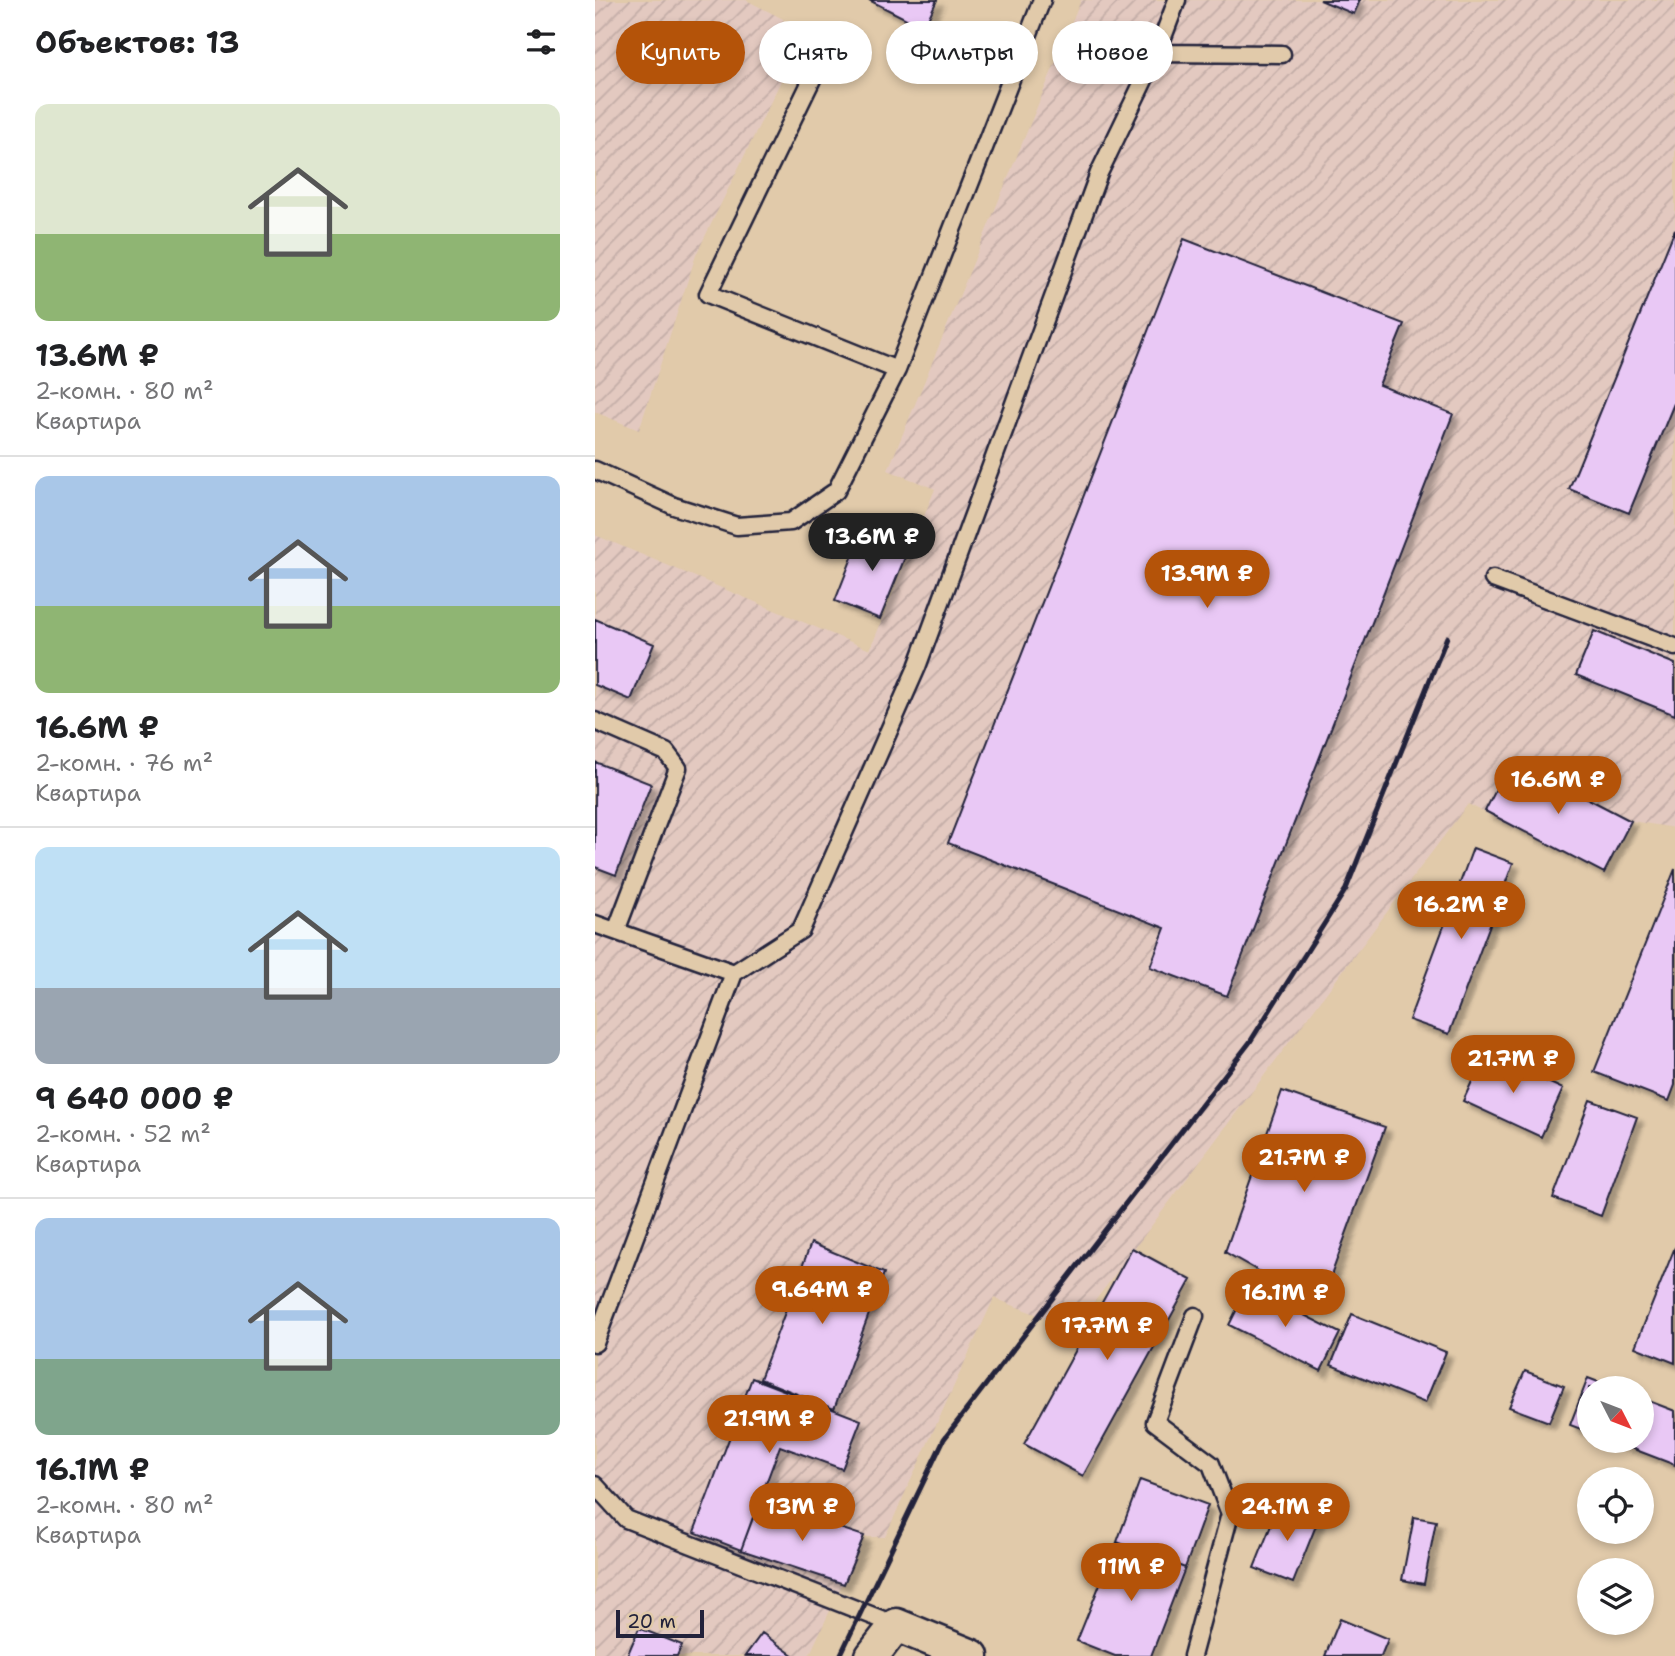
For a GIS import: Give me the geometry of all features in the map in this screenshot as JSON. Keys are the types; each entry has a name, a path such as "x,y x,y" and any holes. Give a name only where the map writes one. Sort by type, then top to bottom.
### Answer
{"street":[{"path":"872,1656 896,1625 972,1656"}],"lane":[{"path":"595,470 674,506 737,526 791,522 836,491 897,370 1042,0"},
{"path":"1169,21 1177,0"},
{"path":"1173,53 1282,54"},
{"path":"810,84 708,294 897,370"},
{"path":"595,1343 734,973 801,930 917,667 1099,173 1142,84"},
{"path":"1493,579 1675,647"},
{"path":"595,721 666,752 678,768 616,931"},
{"path":"595,924 734,973"},
{"path":"1192,1656 1230,1514 1211,1464 1155,1422 1195,1316"},
{"path":"595,1485 625,1519 896,1625"}],"shaded area":[{"path":"595,0 746,0 783,19 759,21 759,84 779,84 696,255 639,430 595,412"},
{"path":"1081,0 1675,0 1675,828 1631,821 1604,873 1468,804 1074,1329 994,1298 885,1537 864,1537 809,1656 595,1656 595,535 870,650 935,489 888,470 1052,71 1052,84 1173,84 1173,21 1072,21"}],"building":[{"path":"869,0 937,0 927,21 910,21"},
{"path":"1320,0 1360,0 1354,14"},
{"path":"1675,229 1675,401 1629,513 1569,489"},
{"path":"1184,239 1404,324 1379,385 1453,414 1227,996 1150,967 1165,928 948,843"},
{"path":"864,527 910,545 880,619 835,601"},
{"path":"595,619 654,644 631,700 595,685"},
{"path":"1594,631 1675,664 1675,715 1576,675"},
{"path":"1512,759 1631,821 1604,873 1485,811"},
{"path":"595,762 651,784 616,875 595,867"},
{"path":"1473,848 1513,863 1449,1034 1409,1020"},
{"path":"1675,869 1675,1085 1669,1101 1594,1072"},
{"path":"1485,1053 1563,1089 1541,1137 1463,1101"},
{"path":"1282,1091 1385,1127 1320,1306 1225,1252"},
{"path":"1590,1100 1637,1117 1601,1216 1553,1198"},
{"path":"811,1243 884,1273 834,1409 760,1379"},
{"path":"1675,1247 1675,1363 1635,1347"},
{"path":"1132,1248 1191,1280 1083,1476 1024,1444"},
{"path":"1248,1287 1340,1333 1321,1371 1229,1325"},
{"path":"1352,1314 1446,1352 1425,1403 1331,1365"},
{"path":"1525,1371 1564,1386 1549,1422 1509,1407"},
{"path":"752,1378 861,1420 842,1469 780,1446 741,1550 694,1532"},
{"path":"1654,1403 1675,1411 1675,1465 1644,1453 1654,1453"},
{"path":"1577,1407 1577,1428 1570,1425"},
{"path":"1140,1480 1208,1505 1185,1568 1117,1542"},
{"path":"759,1501 864,1536 844,1584 741,1550"},
{"path":"1280,1503 1319,1518 1293,1583 1254,1568"},
{"path":"1414,1517 1436,1521 1424,1584 1402,1580"},
{"path":"1117,1542 1185,1568 1151,1656 1115,1656 1077,1641"},
{"path":"1340,1619 1388,1639 1381,1656 1325,1656"},
{"path":"639,1628 682,1645 677,1656 627,1656"},
{"path":"762,1633 794,1656 745,1656"}],"railway":[{"path":"840,1656 944,1439 1250,1042 1346,889 1447,637"}]}
